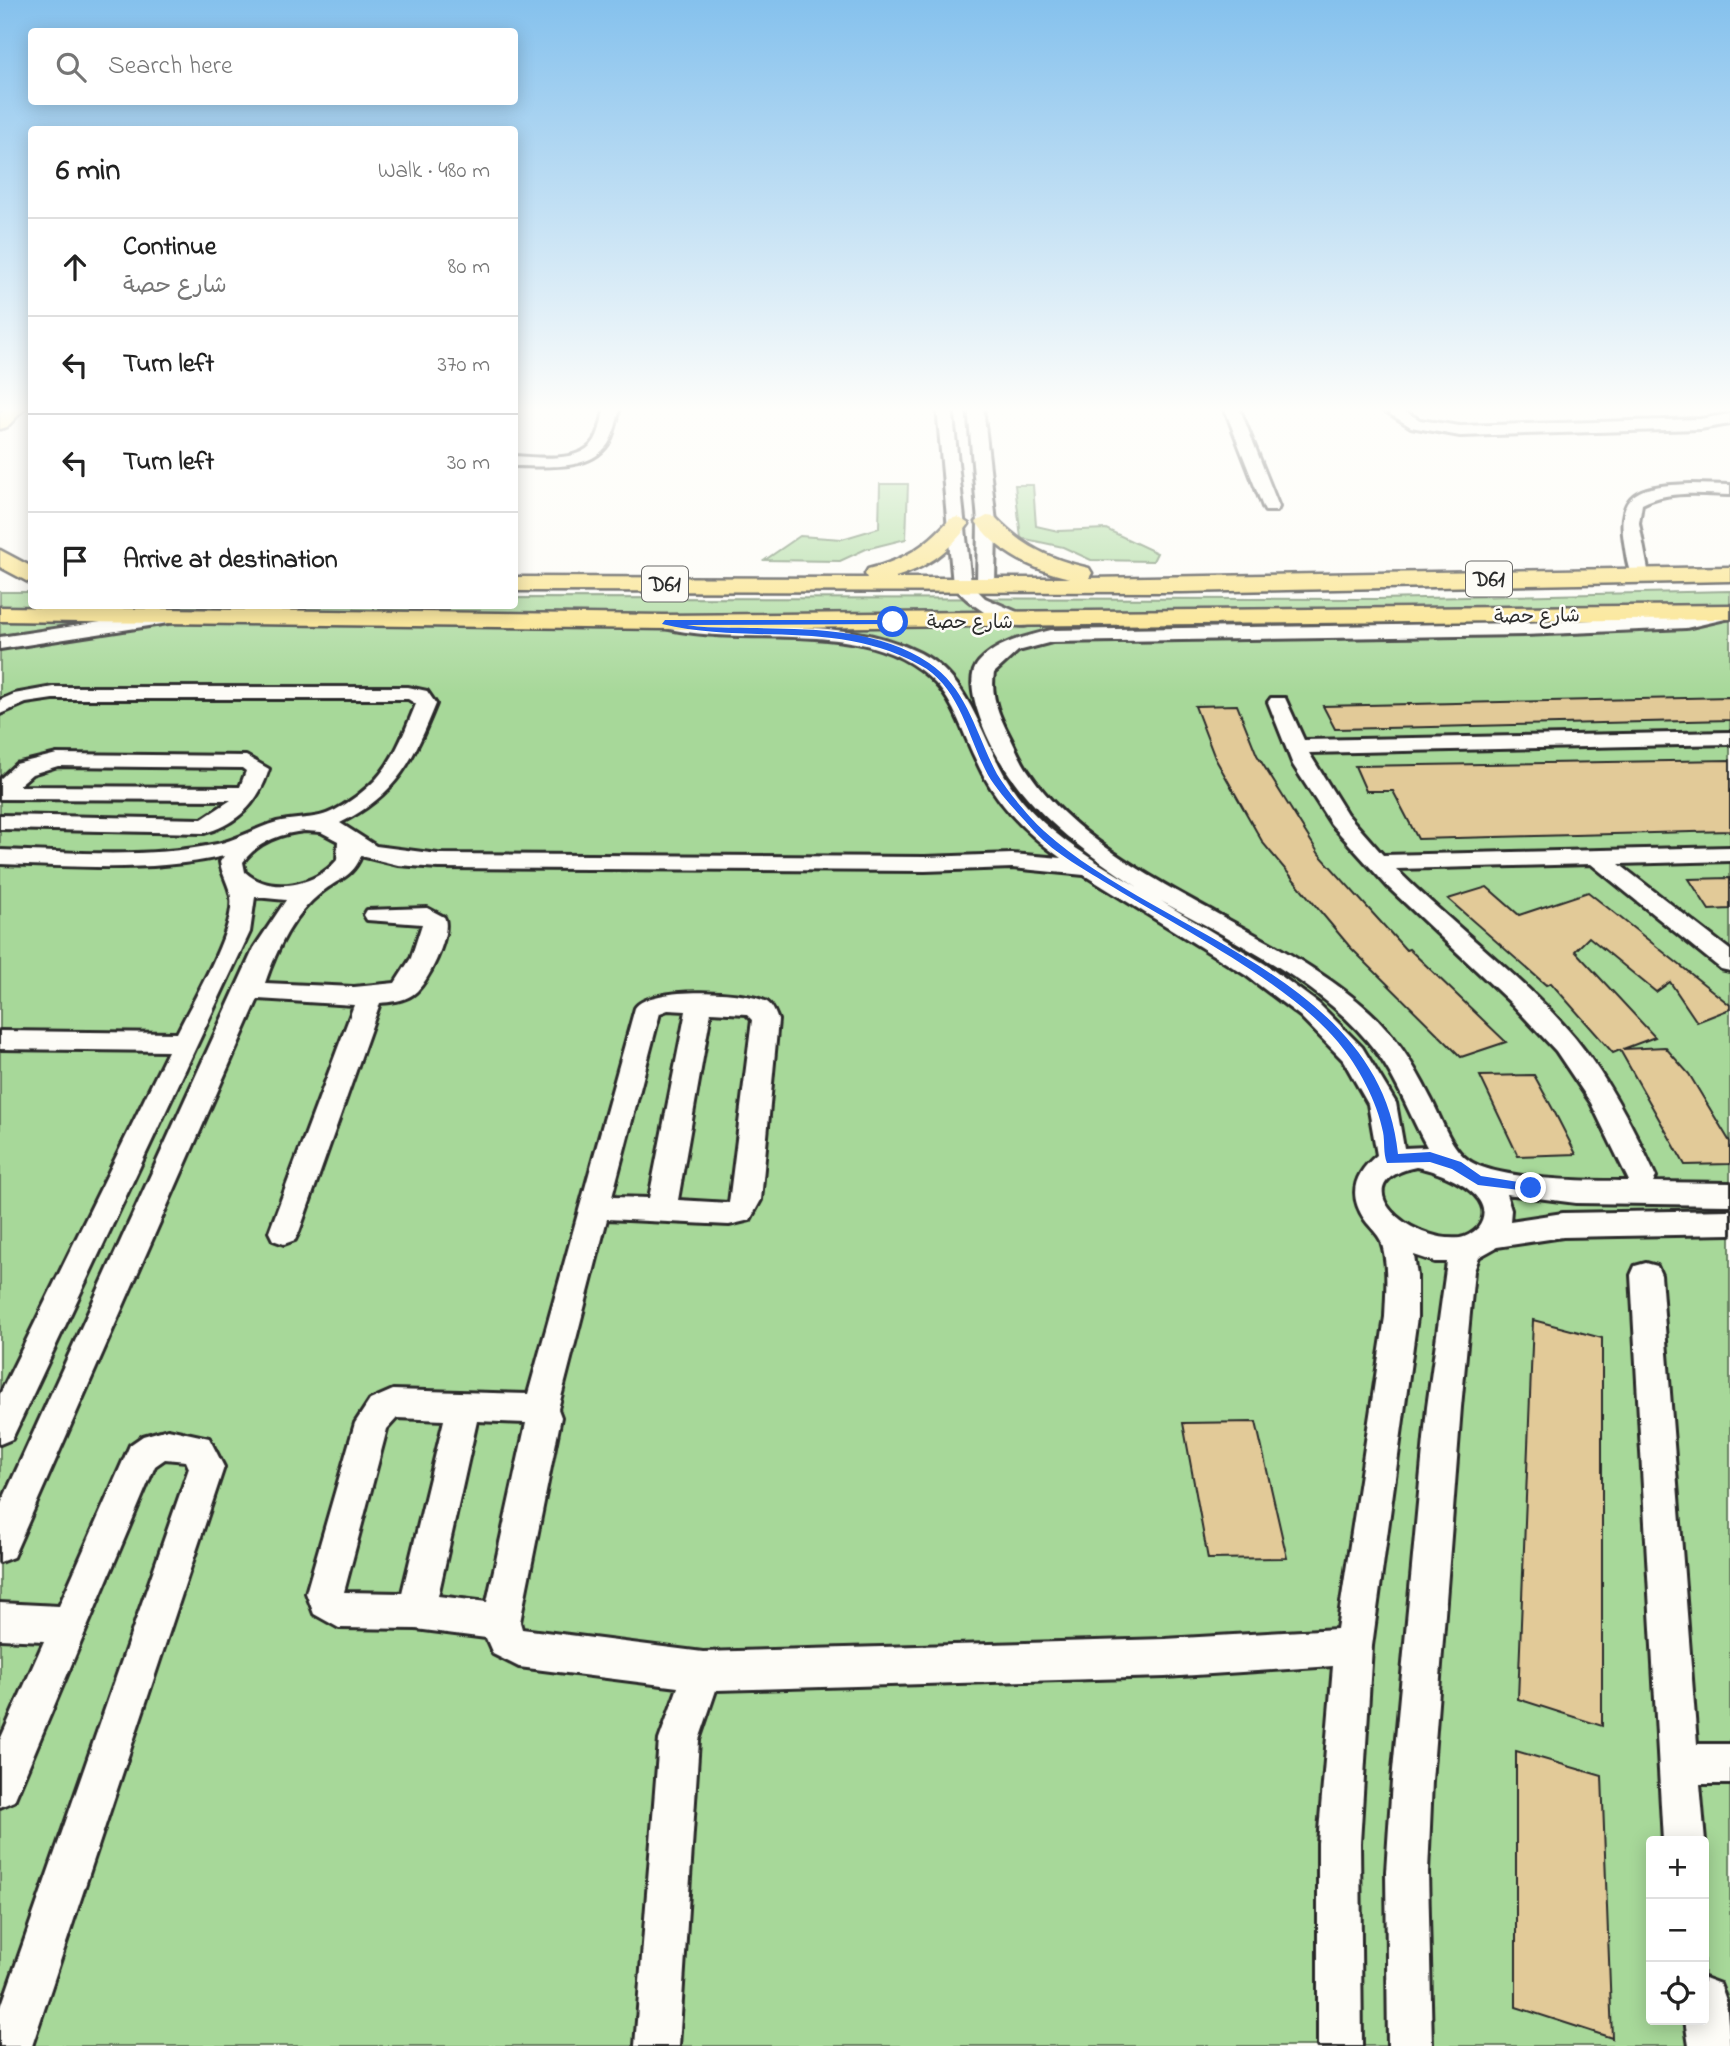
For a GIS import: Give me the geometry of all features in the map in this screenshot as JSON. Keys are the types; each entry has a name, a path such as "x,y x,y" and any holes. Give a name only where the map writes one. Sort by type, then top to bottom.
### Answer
{"main road":[{"path":"987,522 1016,551 1062,569 1095,574 1198,575 1247,584"},
{"path":"815,585 911,566 933,552 958,524"},
{"path":"0,557 28,577"},
{"name":"شارع حصة","path":"518,584 815,585 973,589 1730,574"},
{"path":"0,582 28,580"},
{"path":"1073,620 1059,614 1054,606 1063,596 1159,592 1182,585"},
{"path":"550,621 653,612 927,610 947,606 973,589"},
{"name":"شارع حصة","path":"0,614 665,622 1021,621 1730,612"}],"street":[{"path":"954,502 973,589 986,607 1021,621"},
{"path":"973,589 987,522 985,502"},
{"path":"1270,502 1272,507"},
{"path":"1636,502 1630,514 1640,575"},
{"path":"1410,2046 1407,1872 1412,1781 1444,1407 1459,1271 1478,1242 1495,1224 1496,1210 1490,1196 1439,1145 1401,1066 1380,1036 1357,1013 1304,974 1091,846 1048,811 1017,772 996,735 983,690 986,666 1011,647 1051,636 1524,629 1686,622 1730,612"},
{"path":"0,643 178,617"},
{"path":"665,622 697,629 795,631 847,636 883,644 913,657 937,673 954,690 994,776 1031,823 1089,868 1265,975 1317,1015 1343,1040 1378,1097 1389,1132 1392,1159"},
{"path":"0,708 20,698 53,693 408,693 420,695 426,704 404,758 391,779 370,799 346,837 350,857 345,866 280,920 264,950 249,990 0,1545"},
{"path":"1278,702 1315,785 1377,862 1406,894 1552,1028 1607,1103 1634,1184 1639,1224"},
{"path":"1296,747 1730,738"},
{"path":"0,791 24,769 57,760 246,762 258,769 240,806 228,817 196,827 0,822"},
{"path":"0,791 247,794"},
{"path":"0,857 166,859 217,851 250,842 283,827 319,825 370,799"},
{"path":"986,861 1017,845 1031,823"},
{"path":"319,825 371,851 411,859 925,864 986,861 1089,868"},
{"path":"0,1429 239,932 243,908 232,865 235,856 250,842"},
{"path":"1377,862 1730,854"},
{"path":"1596,857 1730,962"},
{"path":"166,859 203,867 246,888 270,894 320,885 363,868 411,859"},
{"path":"249,990 370,995 393,994 410,985 435,927 433,919 427,916 376,915"},
{"path":"284,1232 370,995"},
{"path":"595,1207 729,1214 739,1212 746,1200 765,1020 761,1010 750,1005 666,1001 648,1008 541,1409 544,1417 501,1622 506,1642 519,1649 704,1671 1152,1658 1353,1646"},
{"path":"661,1211 700,1003"},
{"path":"0,1040 185,1041"},
{"path":"1716,1223 1544,1226 1438,1251 1408,1242 1380,1222 1371,1207 1367,1192 1370,1178 1379,1167 1392,1159 1430,1157 1467,1173 1576,1192 1634,1184 1730,1194"},
{"path":"1688,1191 1716,1223"},
{"path":"1340,2046 1339,1843 1353,1646 1401,1317 1402,1276 1395,1234"},
{"path":"1646,1275 1684,1836"},
{"path":"501,1622 416,1611 339,1610 327,1602 324,1593 372,1423 382,1410 393,1404 541,1409"},
{"path":"416,1611 464,1406"},
{"path":"0,1787 142,1456 152,1448 171,1441 197,1449 207,1467 10,2046"},
{"path":"0,1621 70,1624"},
{"path":"657,2046 679,1740 704,1671"},
{"path":"1679,1764 1730,1764"},
{"path":"1708,2025 1711,2046"}],"green space":[{"path":"880,502 907,502 906,539 866,549 840,561 765,560 800,536 842,539 879,528"},
{"path":"1017,502 1034,502 1036,526 1058,531 1106,529 1157,553 1153,561 1091,560 1063,547 1021,538"},
{"path":"1730,591 1730,2046 0,2046 0,592 28,592 28,609 518,609 518,598 1378,599"}],"building":[{"path":"1730,697 1730,720 1432,727 1335,729 1323,706"},
{"path":"1237,705 1257,755 1319,854 1406,950 1409,949 1506,1042 1461,1057 1350,947 1263,843 1215,758 1195,706"},
{"path":"1730,760 1730,831 1418,839 1393,791 1366,791 1355,766"},
{"path":"1730,878 1730,909 1709,910 1689,879"},
{"path":"1487,887 1519,915 1588,892 1730,1005 1730,1009 1697,1022 1670,982 1656,992 1589,937 1575,951 1655,1037 1623,1049 1665,1047 1689,1074 1730,1142 1730,1164 1685,1165 1620,1050 1613,1053 1551,983 1546,985 1448,899"},
{"path":"1534,1075 1576,1154 1518,1156 1480,1076"},
{"path":"1533,1320 1602,1338 1602,1726 1518,1699"},
{"path":"1256,1422 1287,1558 1208,1559 1183,1423"},
{"path":"1516,1751 1602,1776 1612,2038 1516,2007"}],"route":[{"path":"893,622 665,622 697,629 795,631 866,639 899,650 926,664 954,690 994,776 1031,823 1089,868 1265,975 1317,1015 1343,1040 1378,1097 1389,1132 1392,1159 1430,1157 1456,1166 1478,1180 1531,1188"}]}
